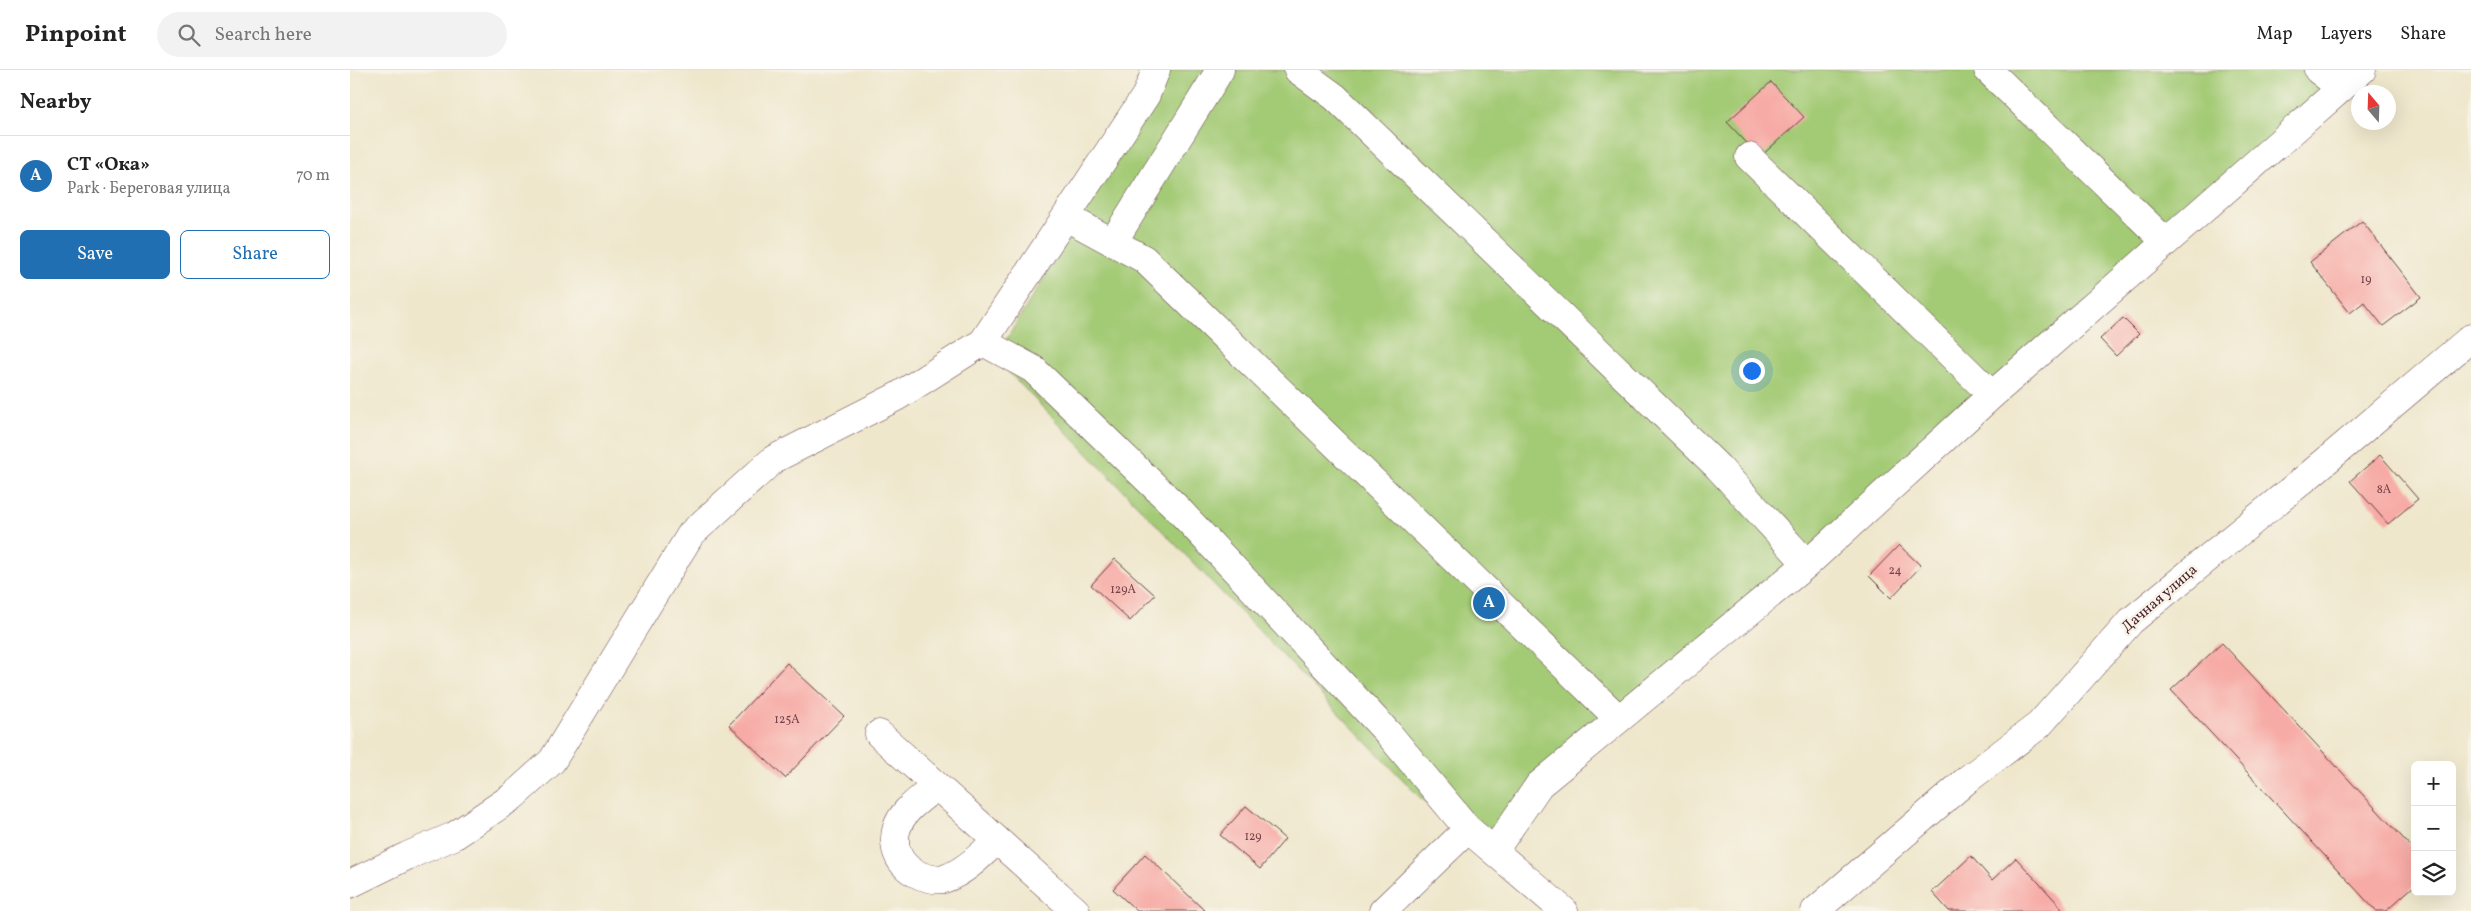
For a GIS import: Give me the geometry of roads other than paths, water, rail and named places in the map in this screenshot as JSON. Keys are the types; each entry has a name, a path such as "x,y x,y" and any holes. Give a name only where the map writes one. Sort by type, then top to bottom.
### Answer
{"street":[{"path":"350,884 407,856 454,836 512,797 552,761 691,534 774,459 898,396 984,342 1146,95 1156,70"},
{"path":"1113,242 1220,70"},
{"path":"1298,70 1335,97 1718,467 1807,564"},
{"path":"1988,70 2165,241"},
{"path":"2318,70 2342,88"},
{"path":"1494,851 1539,785 1807,564 1992,395 2165,241 2362,70"},
{"path":"1749,158 1992,395"},
{"path":"1066,217 1144,259 1619,719"},
{"name":"Дачная улица","path":"1815,911 1968,779 2039,725 2131,621 2313,472 2471,338"},
{"path":"984,342 1033,370 1174,505 1388,733 1468,830 1564,911"},
{"path":"879,734 1076,911"},
{"path":"936,786 906,812 895,834 895,852 905,868 921,876 943,880 967,868 997,840"},
{"path":"1383,911 1468,830"}],"place":[{"name":"СТ «Ока»","path":"1489,603"}]}
